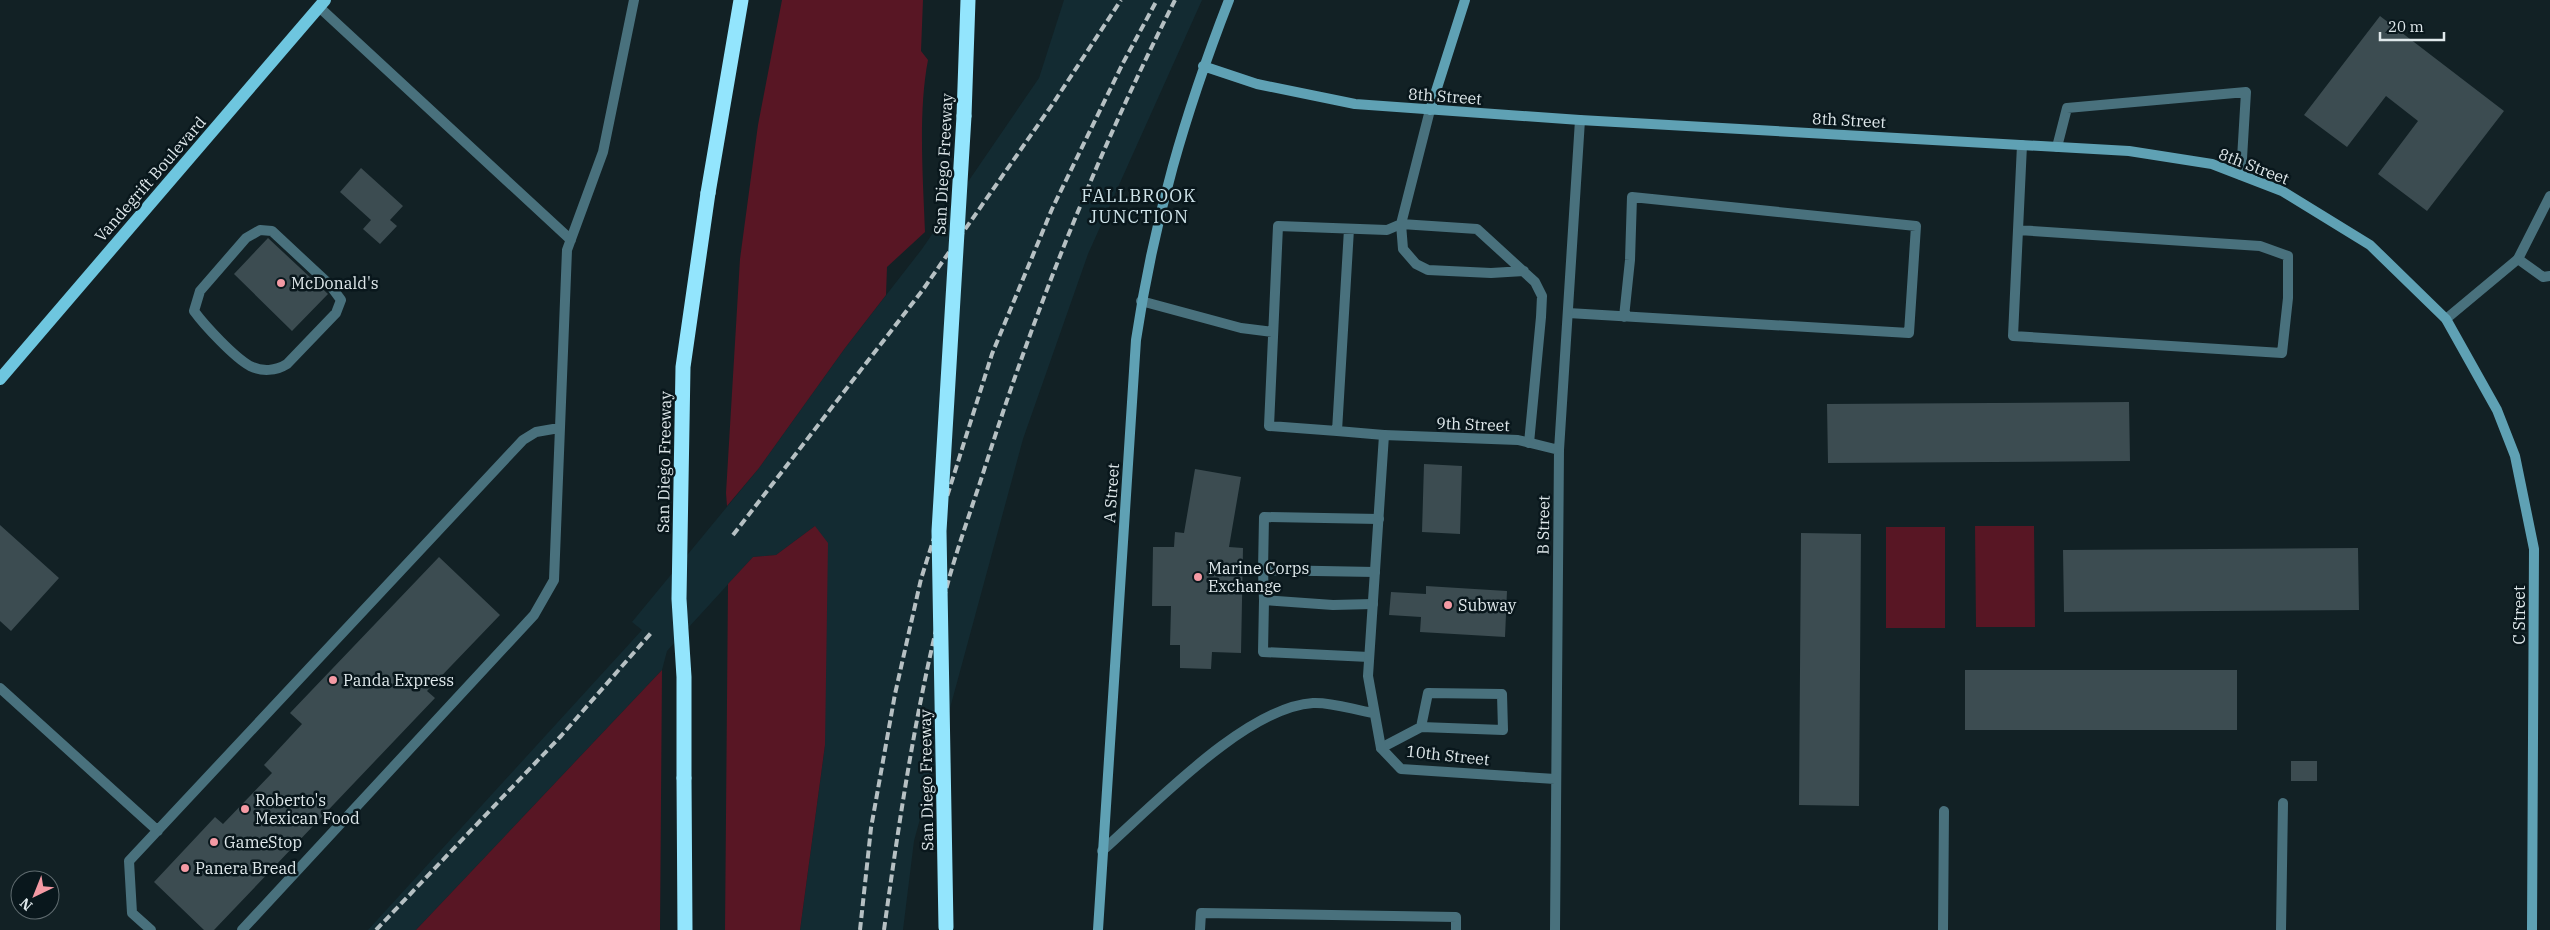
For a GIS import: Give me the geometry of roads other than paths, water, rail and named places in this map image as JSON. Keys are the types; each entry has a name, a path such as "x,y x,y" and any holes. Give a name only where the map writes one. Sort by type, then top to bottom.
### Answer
{"highway":[{"name":"San Diego Freeway","path":"685,930 684,677 679,599 684,367 708,193 741,0"},
{"name":"San Diego Freeway","path":"946,928 939,531 964,116 968,0"}],"main road":[{"name":"Vandegrift Boulevard","path":"0,378 322,3"}],"street":[{"path":"242,930 534,615 554,580 568,250 603,152 634,0"},
{"name":"A Street","path":"1098,930 1136,340 1141,301 1146,269 1179,138 1203,66 1229,0"},
{"path":"1466,0 1430,110 1400,224 1403,249 1416,264 1428,270 1491,273 1524,271"},
{"path":"322,3 571,240"},
{"name":"8th Street","path":"1203,66 1257,84 1355,104 1580,120 2128,151 2212,164 2282,191 2370,245 2446,320"},
{"path":"2057,147 2067,108 2246,92 2241,176"},
{"name":"B Street","path":"1555,930 1559,450 1580,120"},
{"path":"2018,230 2260,246 2288,256 2288,298 2282,353 2013,336 2022,144"},
{"path":"2446,320 2518,259 2550,196"},
{"path":"1568,313 1624,317 1909,333 1916,226 1632,197 1630,260 1624,317"},
{"path":"1141,301 1241,328 1273,332 1278,226 1387,230 1400,224 1477,229 1535,282 1542,296 1529,443"},
{"path":"1337,431 1349,229"},
{"path":"260,230 272,231 330,285 341,300 336,313 287,364 278,370 262,370 249,365 205,325 194,311 200,291 246,238 260,230"},
{"path":"2518,259 2543,277 2550,276"},
{"name":"C Street","path":"2446,320 2497,410 2515,456 2534,549 2532,930"},
{"name":"9th Street","path":"1273,332 1269,426 1384,435 1518,440 1559,450"},
{"path":"151,930 132,913 129,861 523,440 536,432 559,428"},
{"path":"1384,435 1368,676 1380,748 1421,728 1503,730 1502,694 1428,693 1421,728"},
{"path":"1369,657 1263,652 1264,517 1378,519"},
{"path":"1263,570 1375,572"},
{"path":"1264,600 1333,605 1373,604"},
{"path":"0,688 158,830"},
{"path":"1102,851 1228,739 1286,707 1315,703 1373,713"},
{"name":"10th Street","path":"1380,748 1401,769 1555,779"},
{"path":"2281,930 2283,804"},
{"path":"1943,930 1944,811"},
{"path":"1200,930 1201,913 1456,917 1456,930"}],"railway":[{"path":"733,535 922,291 1054,102 1121,0"},
{"path":"860,930 871,828 895,694 921,579 992,354 1052,209 1123,63 1157,0"},
{"path":"884,930 918,714 936,629 956,555 1026,345 1048,286 1095,171 1147,56 1175,0"},
{"path":"376,930 561,736 651,633"}],"place":[{"name":"McDonald's","path":"281,283"},
{"name":"Marine Corps Exchange","path":"1198,577"},
{"name":"Subway","path":"1448,605"},
{"name":"Panda Express","path":"333,680"},
{"name":"Roberto's Mexican Food","path":"245,809"},
{"name":"GameStop","path":"214,842"},
{"name":"Panera Bread","path":"185,868"}],"district":[{"name":"FALLBROOK JUNCTION","path":"1139,205"}]}
